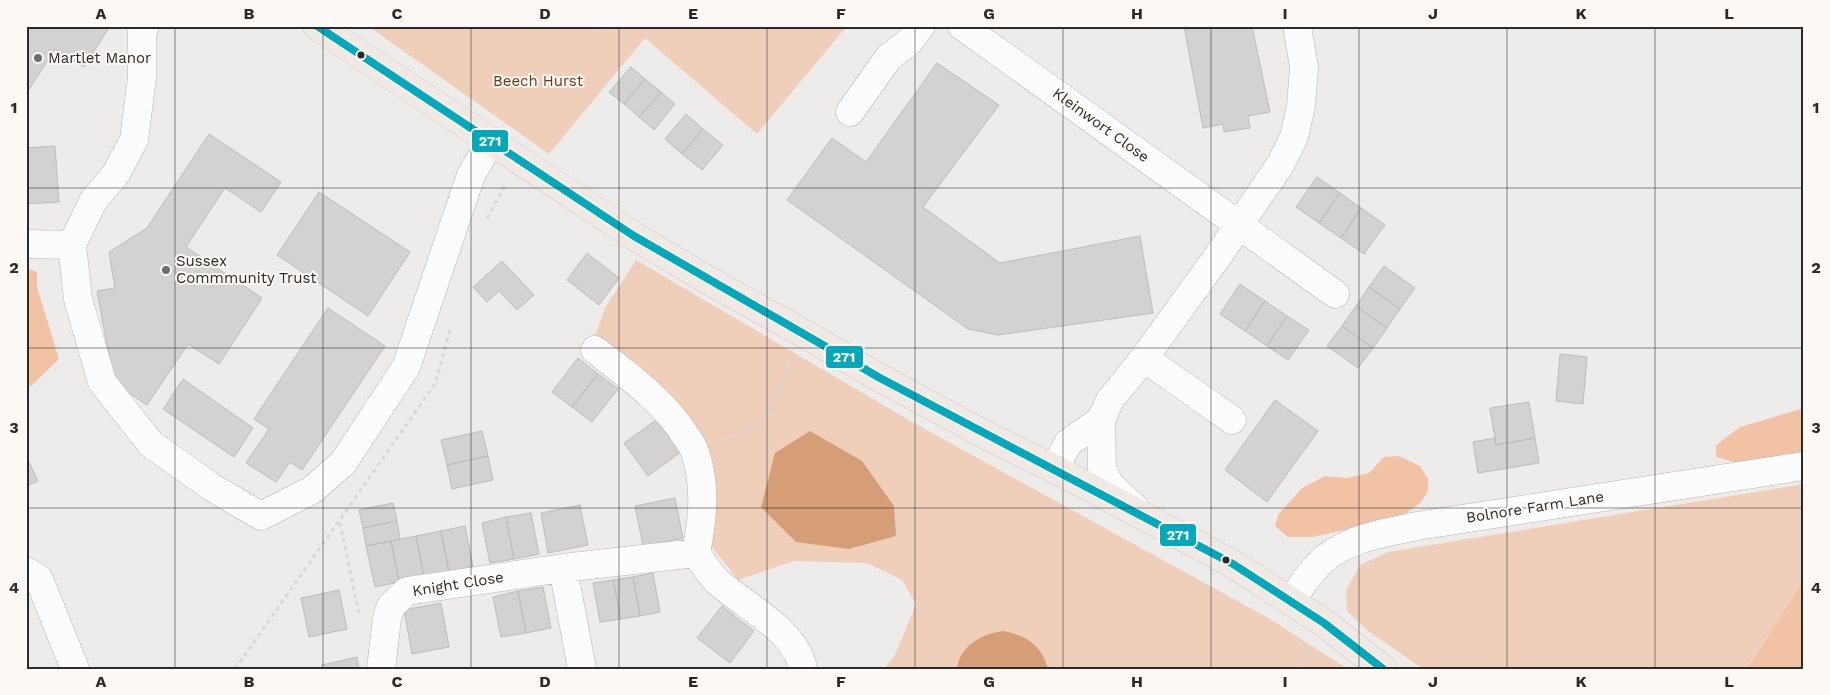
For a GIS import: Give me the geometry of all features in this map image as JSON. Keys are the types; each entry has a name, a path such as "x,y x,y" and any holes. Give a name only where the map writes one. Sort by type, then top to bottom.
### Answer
{"main road":[{"path":"317,26 634,236 880,378 1233,564 1324,623 1383,669"}],"street":[{"path":"145,26 142,32 142,78 134,140 114,175 93,201 72,245 78,299 102,382 151,444 213,488 261,516 312,490 343,463 406,367 471,175 491,141"},
{"path":"850,112 889,57 909,42 921,26"},
{"name":"Kleinwort Close","path":"962,26 1335,294"},
{"path":"1145,517 1117,492 1107,480 1102,468 1101,420 1110,400 1144,358 1280,165 1294,137 1301,106 1304,67 1297,26"},
{"path":"26,244 72,245"},
{"path":"595,350 649,392 679,426 695,450 702,487 702,523 696,553 716,580 772,623 798,652 802,664"},
{"path":"1144,358 1232,420"},
{"path":"1055,469 1068,443 1101,420"},
{"name":"Bolnore Farm Lane","path":"1291,601 1316,567 1326,557 1340,547 1365,537 1427,525 1804,466"},
{"name":"Knight Close","path":"380,669 387,618 391,606 407,591 563,568 696,553"},
{"path":"563,568 582,669"},
{"path":"26,571 39,579 75,669"}],"path":[{"path":"596,31 638,26"},
{"path":"695,450 748,430 766,420 781,386 792,352"},
{"path":"340,522 361,623 387,618"}],"green space":[{"name":"Beech Hurst","path":"368,26 847,26 757,134 645,38 549,154"},
{"path":"636,260 914,423 1270,619 1348,669 884,669 895,655 916,604 902,580 867,563 794,561 738,580 708,542 714,502 653,379 595,336 605,308"},
{"path":"1804,484 1804,583 1748,669 1423,669 1368,631 1347,611 1346,590 1360,565 1388,552"}],"shaded area":[{"path":"26,268 37,272 37,287 59,359 31,386 26,387"},
{"path":"1804,408 1804,451 1741,464 1716,457 1716,445 1740,427"},
{"path":"810,431 862,461 894,506 896,536 849,549 796,542 761,507 775,453"},
{"path":"1399,456 1420,466 1428,479 1428,491 1421,502 1401,517 1313,537 1288,537 1275,526 1278,515 1302,488 1325,476 1347,478 1369,473 1384,457"},
{"path":"1804,580 1804,669 1747,669 1755,657"},
{"path":"1003,631 1019,635 1032,642 1042,654 1048,669 957,669 962,653 973,642 987,635"}],"building":[{"name":"Martlet Manor","path":"26,26 110,26 84,67 55,49 26,94"},
{"path":"1184,26 1252,26 1270,112 1248,116 1250,128 1224,132 1223,124 1203,128"},
{"path":"937,63 999,105 923,207 1000,263 1140,236 1153,313 998,335 968,329 787,200 832,138 866,162"},
{"path":"631,67 645,79 624,104 609,92"},
{"path":"645,79 661,92 639,117 624,104"},
{"path":"661,92 675,104 654,130 639,117"},
{"path":"686,114 703,129 682,154 665,139"},
{"path":"703,129 723,145 702,170 682,154"},
{"name":"Sussex Commmunity Trust","path":"209,134 281,182 261,212 225,188 186,247 262,298 219,364 188,344 147,405 114,383 97,291 115,288 109,252 147,228"},
{"path":"55,146 59,202 26,204 26,148"},
{"path":"1317,177 1340,193 1319,223 1296,207"},
{"path":"319,192 410,252 368,316 277,255"},
{"path":"1340,193 1361,208 1341,238 1319,223"},
{"path":"1361,208 1385,225 1364,254 1341,238"},
{"path":"587,253 619,278 599,305 567,280"},
{"path":"502,261 534,295 517,310 499,291 487,302 473,287"},
{"path":"1384,266 1415,288 1400,309 1369,287"},
{"path":"1240,284 1265,301 1245,331 1220,314"},
{"path":"1369,287 1400,309 1387,328 1356,306"},
{"path":"1265,301 1287,316 1267,346 1245,331"},
{"path":"1356,306 1387,328 1373,348 1342,326"},
{"path":"328,308 385,346 302,470 290,462 276,482 246,463 269,429 254,419"},
{"path":"1287,316 1309,330 1288,360 1267,346"},
{"path":"1342,326 1373,348 1358,368 1327,346"},
{"path":"1560,354 1587,357 1583,404 1556,401"},
{"path":"578,358 598,374 572,407 552,392"},
{"path":"598,374 618,389 592,422 572,407"},
{"path":"183,379 253,428 234,457 163,409"},
{"path":"1275,400 1318,431 1267,502 1225,470"},
{"path":"1529,402 1535,438 1496,445 1490,408"},
{"path":"656,420 681,452 648,476 624,443"},
{"path":"482,431 488,456 447,465 441,440"},
{"path":"1495,438 1496,445 1535,438 1539,463 1478,473 1473,442"},
{"path":"26,456 38,481 26,486"},
{"path":"488,456 493,480 452,489 447,465"},
{"path":"675,498 683,538 643,546 635,506"},
{"path":"393,503 397,521 363,528 359,510"},
{"path":"580,505 588,545 548,553 541,513"},
{"path":"531,513 539,554 514,559 506,517"},
{"path":"506,517 514,559 490,563 482,523"},
{"path":"397,521 400,539 366,546 363,528"},
{"path":"465,526 473,567 449,572 441,531"},
{"path":"441,531 449,572 424,577 416,536"},
{"path":"416,536 424,577 399,582 391,541"},
{"path":"391,541 399,582 375,587 366,546"},
{"path":"653,573 660,612 640,616 633,577"},
{"path":"633,577 640,616 621,619 613,580"},
{"path":"613,580 621,619 600,622 593,583"},
{"path":"543,587 551,628 526,633 518,591"},
{"path":"339,590 347,629 309,637 301,598"},
{"path":"518,591 526,633 501,637 493,597"},
{"path":"441,603 449,647 412,654 404,610"},
{"path":"722,606 754,631 730,663 697,638"},
{"path":"357,657 359,669 323,669 322,665"}],"transit line":[{"name":"271","path":"317,26 634,236 880,378 1233,564 1324,623 1383,669"}],"place":[{"name":"Martlet Manor","path":"38,58"},
{"name":"Sussex Commmunity Trust","path":"166,270"}]}
